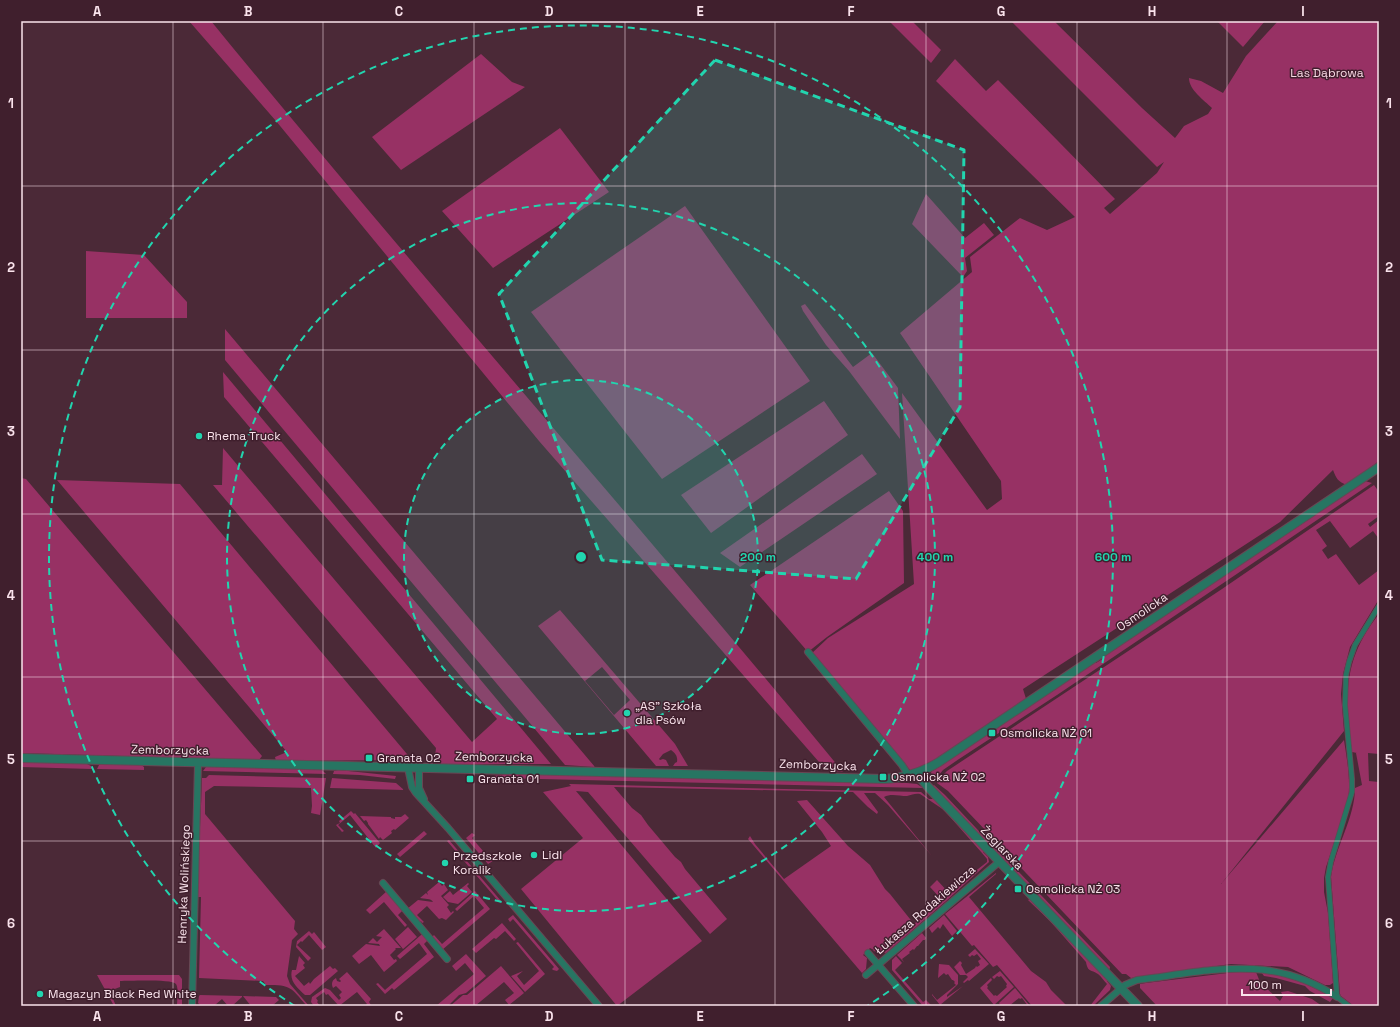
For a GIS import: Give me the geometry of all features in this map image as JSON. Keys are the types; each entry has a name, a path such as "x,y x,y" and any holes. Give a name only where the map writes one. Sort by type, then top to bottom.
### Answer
{"street":[{"name":"Osmolicka","path":"913,775 933,766 979,736 1379,467"},
{"path":"1337,997 1328,877 1331,860 1352,792 1345,705 1346,675 1353,650 1378,607"},
{"name":"Żeglarska","path":"808,652 902,765 928,788 1138,1006"},
{"name":"Zemborzycka","path":"21,758 882,779 913,775"},
{"name":"Henryka Wolińskiego","path":"192,1006 198,763"},
{"path":"408,768 412,787 419,798 427,804 599,1006"},
{"path":"419,768 419,788 427,804"},
{"name":"Łukasza Rodakiewicza","path":"866,975 999,862"},
{"path":"383,883 447,959"},
{"path":"868,953 914,1006"},
{"path":"1101,1006 1125,985 1137,980 1232,968 1262,969 1289,974 1313,984 1350,1006"}],"highlighted area":[{"path":"715,60 964,150 960,407 856,579 602,560 499,294"}],"green space":[{"path":"189,21 211,21 368,210 765,677 843,772 826,770 539,441 276,121"},
{"path":"889,21 912,21 941,50 931,63"},
{"name":"Las Dąbrowa","path":"1011,21 1054,21 1142,108 1175,138 1184,126 1208,114 1212,108 1194,91 1191,87 1189,78 1201,81 1223,93 1246,56 1278,21 1379,21 1379,461 1347,485 1341,483 1333,470 1280,522 1023,689 1027,702 929,764 911,771 810,655 828,638 914,584 902,393 987,510 1002,499 1001,481 900,333 972,272 970,257 1020,218 1047,230 1075,217 936,81 955,59 986,91 998,80 1115,199 1104,208 1110,214 1157,173 1164,162 1157,167"},
{"path":"1217,21 1265,21 1243,47"},
{"path":"481,54 512,82 525,87 401,170 372,137"},
{"path":"560,128 609,192 493,268 442,211"},
{"path":"926,194 965,238 984,223 994,235 965,258 967,271 963,277 912,224"},
{"path":"685,206 810,381 662,479 531,312"},
{"path":"86,251 144,255 187,302 187,318 86,318"},
{"path":"805,304 853,367 872,353 898,388 900,439 849,371 826,345 803,311 801,306"},
{"path":"225,329 595,767 565,765 225,360"},
{"path":"223,372 551,764 434,764 436,748 213,485 222,485 223,448 472,742 497,719 224,397"},
{"path":"824,401 848,435 711,533 681,495"},
{"path":"862,454 877,474 740,567 720,553"},
{"path":"21,478 26,479 262,756 259,760 21,753"},
{"path":"57,480 180,484 412,760 276,761 275,757 287,752"},
{"path":"1365,481 1372,483 1057,695 959,759 943,770 934,781 931,772 1095,662 1096,663 1104,658 1103,657"},
{"path":"1374,485 1379,492 1379,516 1368,524 1370,527 1379,520 1379,539 1373,531 1350,548 1330,521 1316,530 1327,546 1322,550 1328,559 1336,554 1359,585 1379,570 1379,599 1350,647 1343,674 1341,694 1344,731 1221,884 1344,740 1349,778 1348,801 1326,867 1324,878 1333,983 1330,985 1325,985 1288,967 1231,964 1131,978 1126,974 1122,974 948,791 937,783 937,781 947,771 1222,589"},
{"path":"889,491 903,511 904,583 808,652 750,585"},
{"path":"560,610 675,744 688,766 673,766 677,762 677,756 671,750 663,754 659,759 666,760 669,766 656,766 538,626","holes":["602,667 630,700 614,715 585,681"]},
{"path":"1379,614 1379,754 1368,753 1369,781 1379,782 1379,1006 1354,1006 1340,994 1331,877 1336,855 1352,810 1355,788 1362,785 1357,753 1352,752 1348,713 1349,680 1352,664 1358,648 1367,631"},
{"path":"21,762 87,764 91,766 92,769 21,767"},
{"path":"99,765 141,765 144,767 144,770 97,769"},
{"path":"209,766 318,769 322,770 326,774 203,771"},
{"path":"339,770 396,776 395,779 333,774 334,771"},
{"path":"509,774 907,783 917,784 923,788 494,778 484,780 484,777"},
{"path":"209,775 326,778 320,815 311,813 311,788 214,786 205,792 205,814 295,921 294,929 298,934 292,940 287,976 290,984 309,1006 307,1006 290,988 266,985 263,981 199,978 201,897 197,897 202,778 206,778"},
{"path":"332,778 396,783 404,790 330,788"},
{"path":"569,784 921,792 929,799 935,799 984,851 983,852 988,857 989,862 886,953 873,951 874,950 870,948 863,955 867,958 866,969 862,973 748,839 750,836 784,879 831,846 822,832 797,801 807,800 848,846 870,865 885,889 914,924 942,900 930,887 937,880 950,894 958,888 956,884 960,883 987,862 987,859 944,810 920,794 907,796 889,795 884,797 932,856 888,805 875,793 864,793 878,812 877,814 853,792 614,787 632,808 641,815 727,919 710,934 588,792 576,791 702,941 617,1006 521,889 583,838 543,792 571,786"},
{"path":"934,785 992,845 990,847 932,787"},
{"path":"351,811 354,814 355,813 380,843 376,848 350,815 338,825 344,831 342,832 336,825 340,823 339,821"},
{"path":"405,814 409,818 395,830 394,829 391,831 392,833 383,840 380,837 379,839 366,820 364,821 360,816 391,817 395,819 395,817 401,817"},
{"path":"424,831 427,834 400,857 397,854"},
{"path":"472,833 475,835 472,838 489,858 493,856 493,861 488,864 466,838"},
{"path":"449,840 501,901 499,902 447,841"},
{"path":"995,847 1110,967 1109,972 992,850"},
{"path":"996,873 969,897 1031,971 1046,982 1051,990 1067,1006 1032,1006 997,965 993,967 974,945 972,946 945,914"},
{"path":"439,882 442,886 444,884 448,890 441,896 449,905 447,907 451,913 453,911 454,912 446,920 442,918 439,919 427,906 417,915 424,922 422,923 421,921 419,923 407,909 418,900 433,902 429,899 420,898 426,893 428,895 427,892"},
{"path":"468,883 469,884 467,886 472,892 458,904 448,902 443,897 450,891 453,895"},
{"path":"387,891 403,910 398,915 407,925 405,927 384,902 370,914 366,910"},
{"path":"475,891 490,909 442,950 431,938 434,935 442,944 484,908 474,896 457,911 455,909"},
{"path":"1030,899 1108,980 1107,981 1111,986 1110,990 1093,1006 1090,1006 1107,984 1096,972 1089,969 1086,962 1051,922 1028,900"},
{"path":"513,915 559,969 557,971 552,969 554,967 513,919 510,922 508,919"},
{"path":"944,915 957,931 952,936 943,924 940,929 938,927 932,933 929,928"},
{"path":"502,923 516,939 514,941 505,931 476,953 472,949"},
{"path":"408,927 417,937 403,949 395,939"},
{"path":"384,929 401,948 395,948 396,949 390,955 397,961 384,972 371,955 359,964 352,956 366,944 380,946 379,944 368,943 373,938 377,942 382,937 376,936"},
{"path":"309,931 312,934 314,932 326,947 322,950 309,935 302,942 301,941 297,945 311,958 308,961 296,947 297,941"},
{"path":"922,933 926,938 925,940 923,940 914,950 913,949 909,952 910,953 902,959 904,962 897,955"},
{"path":"421,935 428,940 424,944 434,957 394,990 392,988 385,994 376,984 378,983 385,990 427,954 419,943 400,959 397,956"},
{"path":"518,942 545,974 525,992 511,976 523,971 517,976 524,985 539,971 516,943"},
{"path":"975,949 989,964 969,981 968,980 964,983 963,982 968,977 966,975 960,975 954,967 960,961 966,974 976,966 977,967 980,965 978,961 981,959 977,954 970,957 968,955"},
{"path":"466,954 486,976 466,993 459,995 448,1006 436,1006 474,974 465,963 456,971 452,966"},
{"path":"299,956 305,963 303,965 305,968 295,976 304,986 309,982 310,984 330,966 338,971 310,995 305,995 293,981 291,974 292,970 296,970"},
{"path":"896,956 902,963 895,970 923,1002 926,1000 932,1006 923,1006 892,970 892,960"},
{"path":"939,964 949,965 958,975 958,984 947,995 947,997 963,986 940,1005 932,994 937,1000 956,985 948,974 946,975 944,973 938,978"},
{"path":"501,966 524,993 509,1005 505,1000 514,993 504,982 475,1006 450,1006 463,995 467,995"},
{"path":"1000,971 1014,987 994,1005 980,988 991,978 992,980 987,985 987,988 994,996 997,996 1007,987 1007,984 1001,976 997,976 994,979 992,977"},
{"path":"1244,971 1256,972 1260,982 1280,1001 1283,996 1281,992 1288,991 1312,999 1322,1006 1157,1006 1140,988 1140,984 1146,983"},
{"path":"347,972 371,999 369,1002 371,1005 365,1006 367,1004 357,992 339,1006 328,994 326,995 324,992 316,998 320,1006 314,1006 311,1002 312,997 325,988 330,990 339,1000 341,998 339,995 342,992 336,986 333,988 332,982 336,978 337,981 340,982 341,981 339,979"},
{"path":"1261,972 1298,981 1333,998 1330,1002 1310,991 1305,986 1264,976"},
{"path":"97,975 179,975 182,979 182,1006 177,1006 177,986 173,982 120,981 120,987 112,990 111,994 116,1006 114,1006"},
{"path":"1015,988 1030,1006 1028,1006 1022,998 1019,998 1009,1006 1001,1006 999,1003"},
{"path":"200,995 242,997 232,1006 228,1006 222,999 215,1006 201,1006 198,1003"},
{"path":"243,996 276,997 279,1000 272,1006 251,1006"}],"place":[{"name":"Rhema Truck","path":"199,436"},
{"name":"„AS” Szkoła dla Psów","path":"627,713"},
{"name":"Osmolicka NŻ 01","path":"992,733"},
{"name":"Granata 02","path":"369,758"},
{"name":"Osmolicka NŻ 02","path":"883,777"},
{"name":"Granata 01","path":"470,779"},
{"name":"Lidl","path":"534,855"},
{"name":"Przedszkole Koralik","path":"445,863"},
{"name":"Osmolicka NŻ 03","path":"1018,889"},
{"name":"Magazyn Black Red White","path":"40,994"}]}
